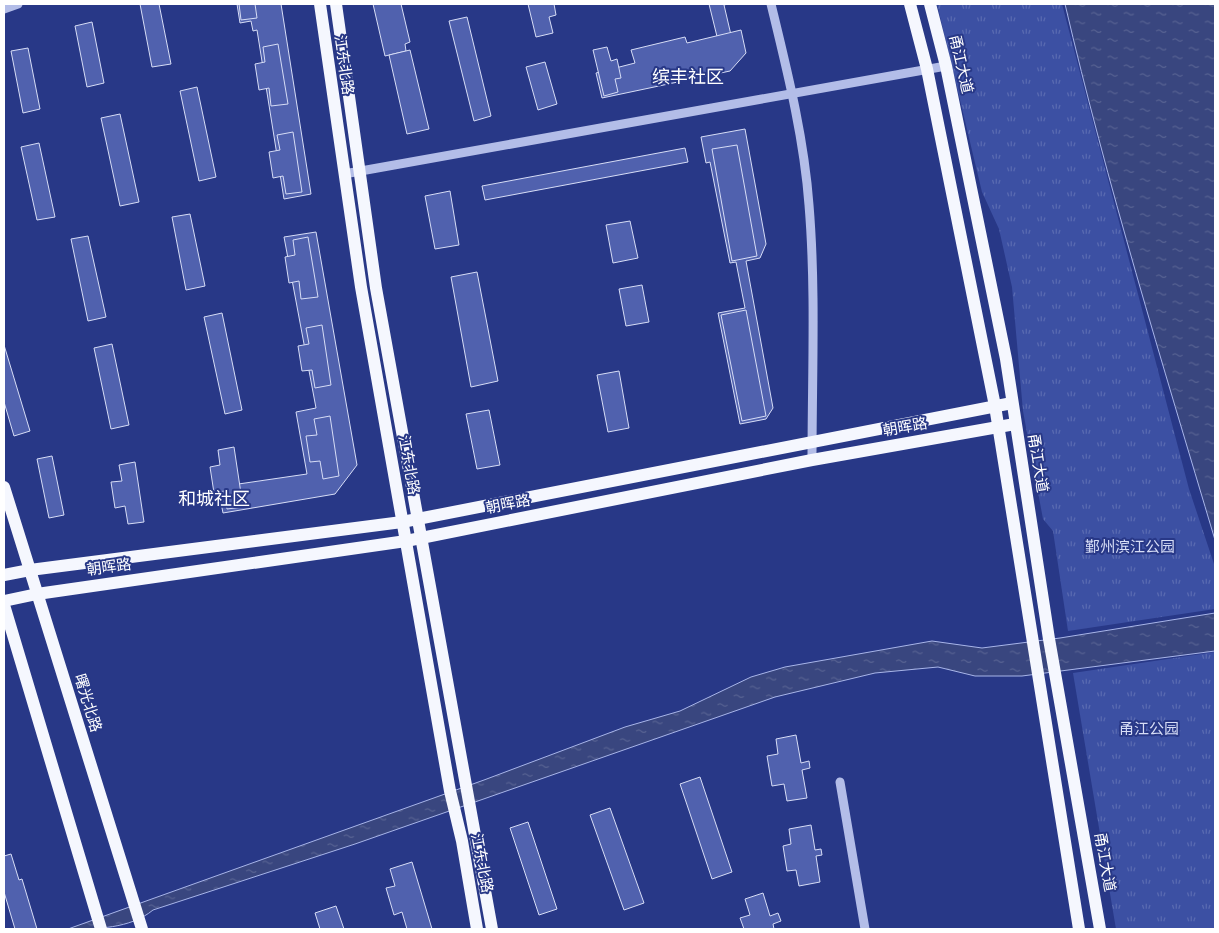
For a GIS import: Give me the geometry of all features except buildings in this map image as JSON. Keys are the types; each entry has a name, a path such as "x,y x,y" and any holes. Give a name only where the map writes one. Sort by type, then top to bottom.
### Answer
{"main road":[{"name":"江东北路","path":"320,4 363,297 450,791 460,832 477,929"},
{"name":"江东北路","path":"336,4 376,288 492,929"},
{"path":"910,4 927,69 995,406 1037,680 1079,929"},
{"name":"甬江大道","path":"930,4 946,66 1006,359 1049,639 1100,929"},
{"name":"朝晖路","path":"4,576 30,570 402,522 1012,403"},
{"name":"朝晖路","path":"4,603 37,594 406,541 812,460 1015,424"},
{"name":"曙光北路","path":"4,487 142,929"},
{"path":"4,603 101,929"}],"street":[{"path":"4,10 18,4"},
{"path":"771,4 792,93 810,205 812,460"},
{"path":"344,174 946,66"},
{"path":"840,782 865,929"}],"green space":[{"name":"鄞州滨江公园","path":"937,4 1062,4 1189,489 1215,567 1215,609 1068,631 1053,531 1043,519 1023,411 1012,287 999,229 982,192"},
{"name":"甬江公园","path":"1215,652 1215,929 1116,929 1073,673"}],"water":[{"path":"1065,4 1215,4 1215,540 1117,206"},
{"path":"1215,613 1215,651 1022,676 975,676 938,667 875,673 775,697 355,844 153,910 134,921 112,927 68,929 484,780 625,727 680,711 751,677 785,667 932,641 982,648 1060,638"}],"district":[{"name":"缤丰社区","path":"688,77"},
{"name":"和城社区","path":"214,499"}]}
